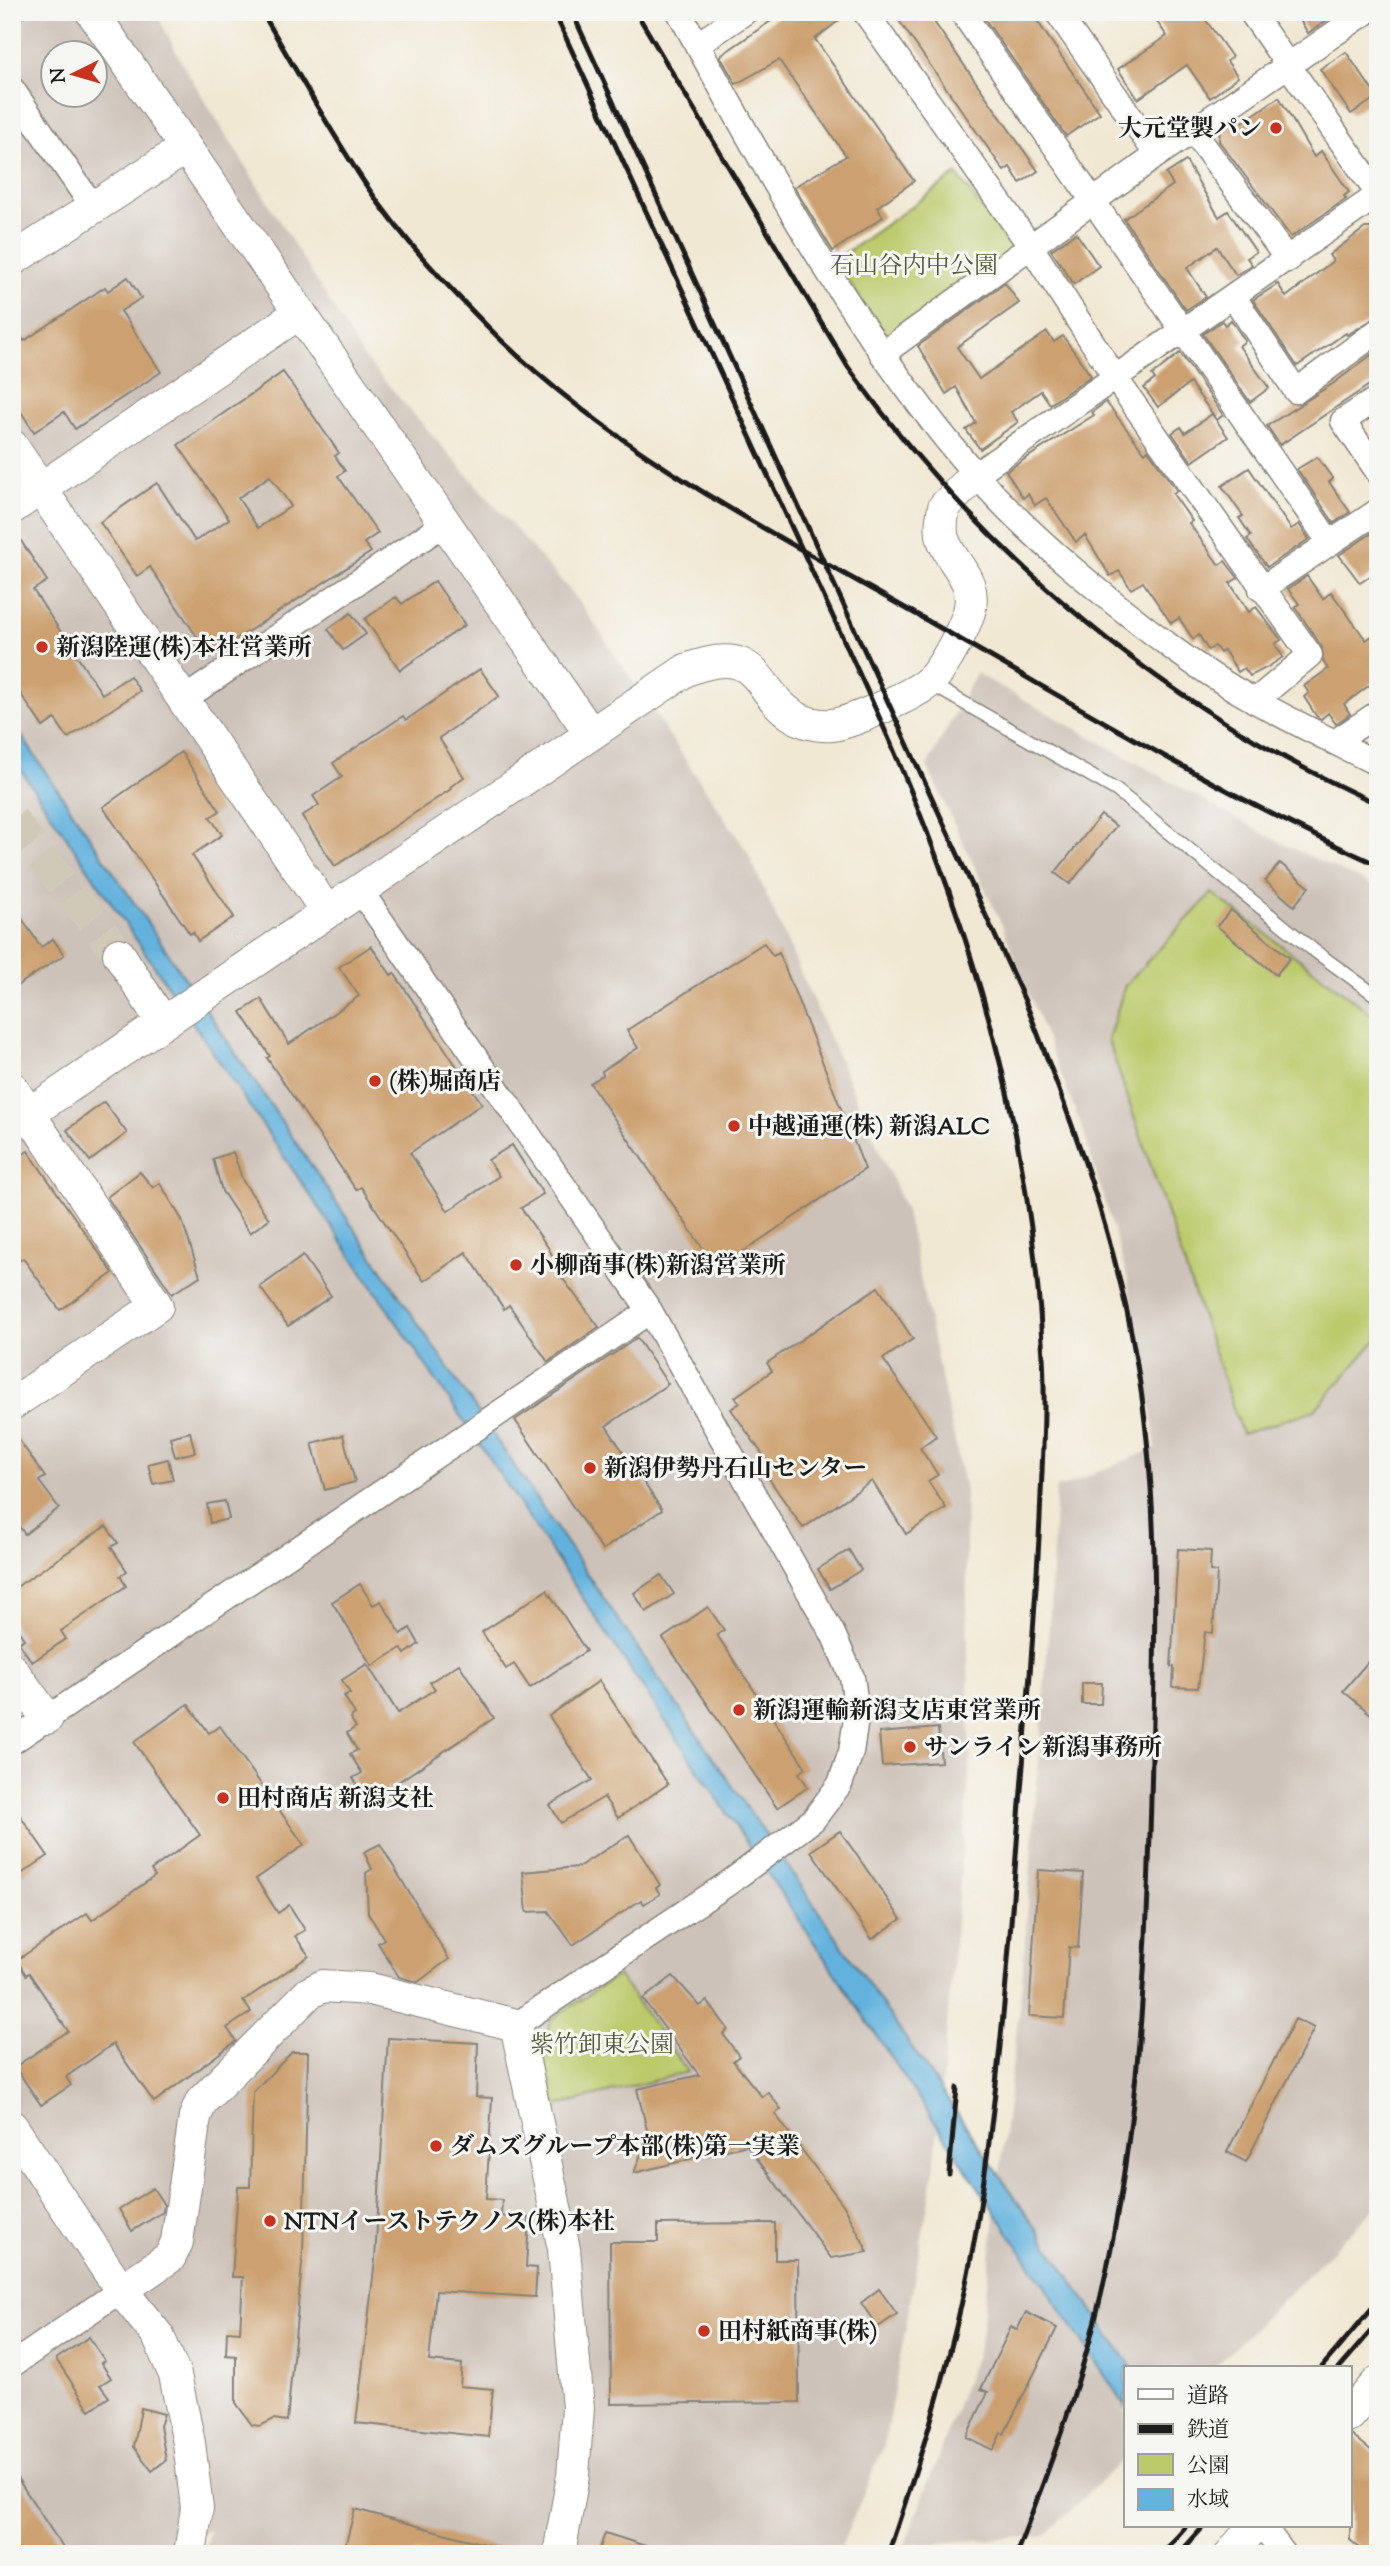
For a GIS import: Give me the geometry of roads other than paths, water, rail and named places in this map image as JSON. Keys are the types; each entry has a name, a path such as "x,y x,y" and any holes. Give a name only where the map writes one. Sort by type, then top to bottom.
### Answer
{"street":[{"path":"92,12 298,314 591,734"},
{"path":"679,12 764,164 882,354 976,474 1021,522 1176,651 1255,701 1378,764"},
{"path":"697,45 745,12"},
{"path":"865,12 1031,247 1116,379 1261,589 1310,655 1255,701"},
{"path":"962,12 1330,543"},
{"path":"1057,12 1157,155"},
{"path":"12,1404 157,1306 18,1109 163,1023 686,670 707,662 724,660 751,669 787,710 800,720 815,724 847,721 929,683 963,626 971,601 968,579 943,538 944,507 990,462 1116,379 1378,195 1251,12"},
{"path":"882,354 1157,155 1366,12"},
{"path":"12,89 93,207"},
{"path":"1194,131 1288,260"},
{"path":"12,260 184,149"},
{"path":"1233,296 1296,391 1378,331"},
{"path":"12,508 298,314"},
{"path":"1378,398 1343,422 1378,472"},
{"path":"12,446 327,912"},
{"path":"1261,589 1378,510"},
{"path":"184,699 444,524"},
{"path":"1335,741 1378,713"},
{"path":"12,2365 170,2257 177,2242 195,2117 201,2102 309,1993 323,1986 370,1989 516,2025 730,1882 813,1820 840,1784 850,1752 856,1712 852,1677 838,1644 650,1311 360,890"},
{"path":"118,954 163,1023"},
{"path":"12,1742 650,1311"},
{"path":"12,1670 47,1718"},
{"path":"516,2025 564,2249 578,2408 573,2476 559,2554"},
{"path":"12,2127 121,2290 158,2336 175,2375 189,2443 197,2508 190,2554"},
{"path":"1352,2412 1378,2382"},
{"path":"1231,2554 1252,2528"},
{"path":"1264,2528 1284,2554"}],"lane":[{"path":"929,683 1116,790 1312,949 1378,997"}],"water":[{"path":"12,722 604,1599 1131,2366 1124,2366 1124,2404 476,1439 12,757"}],"tunnel":[{"path":"12,820 119,954"}],"railway":[{"path":"262,12 352,164 412,245 498,337 547,381 598,421 707,495 1099,719 1264,810 1378,865"},
{"path":"554,12 910,789 940,867 991,1025 1025,1187 1043,1357 1043,1437 1033,1635 1003,2018 980,2206 964,2295 930,2425 888,2554"},
{"path":"572,12 1025,1001 1059,1088 1104,1222 1117,1268 1136,1359 1149,1458 1155,1608 1148,1896 1133,2106 1112,2244 1089,2343 1061,2434 1016,2554"},
{"path":"636,12 848,367 901,436 958,501 1019,563 1084,620 1153,674 1225,722 1300,766 1378,804"},
{"path":"949,2174 957,2088"},
{"path":"1323,2366 1378,2301"},
{"path":"1341,2366 1378,2323"},
{"path":"1161,2554 1184,2528"},
{"path":"1179,2554 1202,2528"}],"place":[{"name":"大元堂製パン","path":"1276,128"},
{"name":"新潟陸運(株)本社営業所","path":"42,647"},
{"name":"(株)堀商店","path":"375,1081"},
{"name":"中越通運(株) 新潟ALC","path":"734,1126"},
{"name":"小柳商事(株)新潟営業所","path":"516,1265"},
{"name":"新潟伊勢丹石山センター","path":"590,1468"},
{"name":"新潟運輸新潟支店東営業所","path":"739,1710"},
{"name":"サンライン新潟事務所","path":"910,1747"},
{"name":"田村商店 新潟支社","path":"223,1798"},
{"name":"ダムズグループ本部(株)第一実業","path":"436,2146"},
{"name":"NTNイーストテクノス(株)本社","path":"270,2221"},
{"name":"田村紙商事(株)","path":"704,2331"}],"park label":[{"name":"石山谷内中公園","path":"914,265"},
{"name":"紫竹卸東公園","path":"602,2044"}]}
